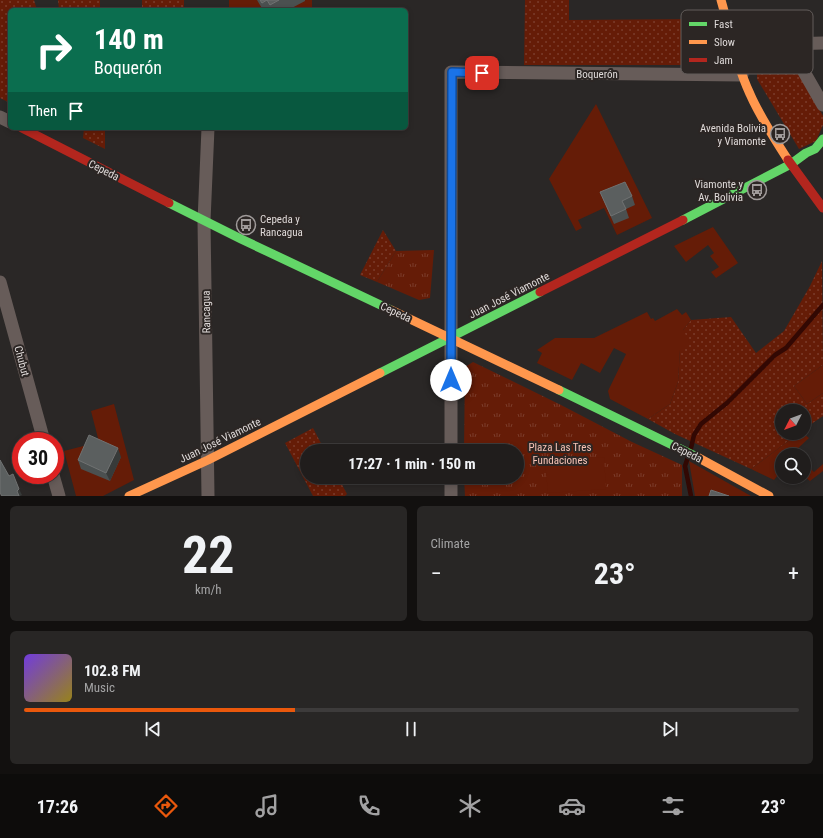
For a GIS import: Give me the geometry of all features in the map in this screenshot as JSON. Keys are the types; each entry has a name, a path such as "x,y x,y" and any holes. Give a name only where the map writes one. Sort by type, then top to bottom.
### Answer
{"street":[{"path":"721,0 724,10"},
{"path":"813,43 823,43"},
{"name":"Boquerón","path":"451,338 452,72 742,75"},
{"path":"805,74 823,105"},
{"path":"742,75 764,121 791,164 823,208"},
{"name":"Cepeda","path":"26,130 204,221 690,453 769,496"},
{"name":"Rancagua","path":"208,130 204,221 208,496"},
{"name":"Juan José Viamonte","path":"129,496 208,460 693,215 791,164 806,153 815,149 823,140"},
{"name":"Chubut","path":"0,282 42,432"},
{"path":"451,338 451,444"},
{"path":"56,484 59,496"},
{"path":"451,484 451,496"}],"green space":[{"path":"0,0 34,0 36,8 8,8 8,102 0,98"},
{"path":"58,0 100,0 100,8 59,8"},
{"path":"142,0 184,0 184,8 142,8"},
{"path":"229,0 312,0 312,8 229,8"},
{"path":"525,0 569,0 569,20 681,19 681,65 524,65"},
{"path":"757,74 800,74 823,116 823,125 816,141 799,149 757,79"},
{"path":"596,104 652,218 617,235 604,208 578,220 582,228 576,231 549,179"},
{"path":"84,130 105,130 105,149 83,138"},
{"path":"713,227 738,263 716,278 711,272 719,267 710,256 714,253 708,245 686,262 674,246"},
{"path":"383,230 396,251 377,282 360,275"},
{"path":"434,250 430,298 419,300 377,282 396,251"},
{"path":"822,261 823,365 794,386 807,404 775,404 775,440 790,440 779,448 775,448 775,451 751,469 675,434 648,419 670,404 678,382 683,330 691,320 731,317 756,353 784,331 810,286"},
{"path":"677,309 682,315 686,312 691,320 683,330 689,341 680,350 678,382 670,404 648,419 610,399 608,391 626,354 614,348 600,373 581,363 572,380 537,363 542,353 537,350 555,338 594,338 647,312 651,319 653,318 655,321"},
{"name":"Plaza Las Tres Fundaciones","path":"473,362 632,442 682,465 682,496 465,496 464,484 524,484 524,444 464,444 465,367"},
{"path":"823,365 823,393 807,404 794,386"},
{"path":"823,393 823,416 811,424 811,404 807,404"},
{"path":"114,404 134,480 103,496 76,496 64,451 99,442 91,411"},
{"path":"313,428 321,444 300,444 300,471 285,443"},
{"path":"790,440 807,440 798,448 779,448"},
{"path":"775,451 774,480 751,469"},
{"path":"604,457 606,489 548,493 545,461"},
{"path":"689,461 751,496 695,496"},
{"path":"823,464 823,471 811,480 811,469 814,472"},
{"path":"307,484 342,484 347,494 345,496 313,496"}],"building":[{"path":"260,0 267,0 262,3"},
{"path":"267,0 279,0 270,5"},
{"path":"625,182 632,196 622,201 626,209 611,216 600,192"},
{"path":"89,435 118,448 106,473 78,460"},
{"path":"0,460 9,476 12,474 12,484 17,484 19,496 2,496 0,493"},
{"path":"711,490 729,496 709,496"}],"waterway":[{"path":"691,448 694,435 701,424 727,403 775,355 786,348 823,305"},
{"path":"688,457 685,466 691,496"}],"traffic: fast":[{"path":"683,220 791,164 806,153 815,149 823,139"},
{"path":"169,203 391,310"},
{"path":"380,373 540,292"},
{"path":"559,390 697,457"}],"traffic: slow":[{"path":"721,0 724,10"},
{"path":"742,74 754,103 772,136 788,160"},
{"path":"391,310 559,390"},
{"path":"129,496 208,460 380,373"},
{"path":"697,457 769,496"}],"traffic: jam":[{"path":"26,130 169,203"},
{"path":"788,160 823,208"},
{"path":"540,292 683,220"}],"place":[{"name":"Avenida Bolivia y Viamonte","path":"780,134"},
{"name":"Viamonte y Av. Bolivia","path":"757,190"},
{"name":"Cepeda y Rancagua","path":"246,225"}],"route":[{"path":"451,380 452,72 482,73"}]}
